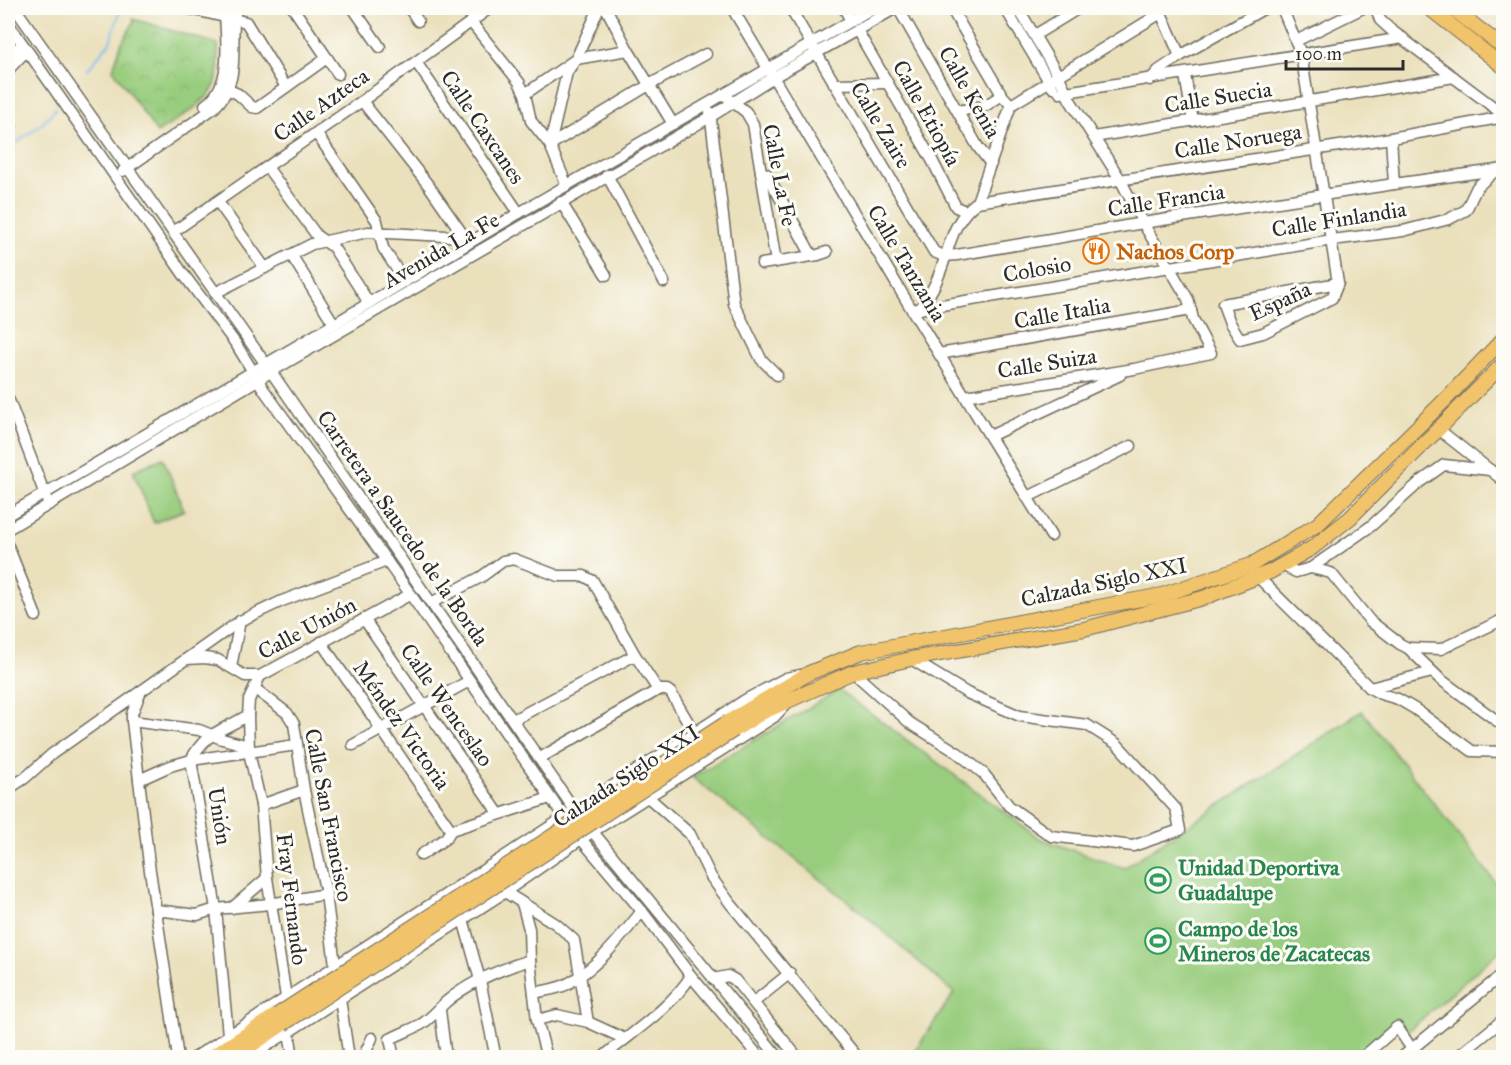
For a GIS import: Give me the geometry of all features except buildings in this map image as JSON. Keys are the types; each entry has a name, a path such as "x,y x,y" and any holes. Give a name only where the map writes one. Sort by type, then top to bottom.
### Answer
{"main road":[{"path":"1429,8 1503,67"},
{"path":"1452,8 1503,48"},
{"name":"Calzada Siglo XXI","path":"232,1058 809,673 861,652 1162,595 1251,565 1318,525 1503,338"},
{"name":"Calzada Siglo XXI","path":"731,726 854,672 911,659 1084,630 1203,598 1258,577 1312,548 1350,518 1503,363"},
{"path":"581,812 731,726"},
{"name":"Calzada Siglo XXI","path":"210,1058 283,1024 581,812"}],"street":[{"name":"Carretera a Saucedo de la Borda","path":"15,8 593,832 779,1058"},
{"path":"186,8 228,15 246,22 286,87"},
{"path":"113,174 214,108 225,89 228,15 236,8"},
{"path":"293,8 338,74"},
{"path":"353,8 380,47"},
{"path":"409,8 418,21"},
{"name":"Calle Azteca","path":"173,232 362,101 490,8"},
{"path":"550,145 567,72 576,59 599,8"},
{"path":"606,8 628,50 673,124"},
{"name":"Calle Tanzania","path":"732,8 770,74 916,309 939,354 1051,536"},
{"path":"792,11 805,8"},
{"name":"Calle Etiopía","path":"843,8 956,207 965,211"},
{"name":"Avenida La Fe","path":"770,74 816,54 873,8"},
{"name":"Avenida La Fe","path":"269,368 470,257 710,117 729,99 770,74 810,44 897,8"},
{"name":"Calle Kenia","path":"897,8 991,164"},
{"path":"951,8 1002,95 1011,105"},
{"path":"1005,8 1049,83 1065,95 1403,38"},
{"path":"1018,8 1059,77 1065,95 1120,180 1188,299 1191,310"},
{"path":"1035,35 1079,8"},
{"path":"1150,80 1158,71 1180,56 1265,8"},
{"path":"1282,8 1301,54 1338,283"},
{"path":"1296,41 1364,8"},
{"path":"1376,8 1380,20 1503,116"},
{"path":"916,309 936,283 944,255 958,223 965,211 977,202 1011,105 1166,10 1180,56"},
{"name":"Calle Zaire","path":"792,11 933,252 944,255"},
{"path":"471,22 519,82 525,94 531,121 550,145 567,186"},
{"name":"Carretera a Saucedo de la Borda","path":"8,23 411,594 550,798 581,840 642,911 691,976 760,1058"},
{"path":"8,58 24,48"},
{"path":"8,70 24,48"},
{"path":"525,94 576,59 628,50"},
{"path":"550,145 649,85 706,54"},
{"path":"225,89 238,94 252,107 257,108 327,58"},
{"name":"Calle Caxcanes","path":"416,62 519,213"},
{"path":"1185,75 1193,121"},
{"name":"Calle Suecia","path":"1094,137 1454,77"},
{"path":"834,84 887,83"},
{"path":"958,111 985,106 1002,95"},
{"name":"Avenida La Fe","path":"8,529 49,506 269,368 334,324 405,282 467,241 711,103 729,99"},
{"name":"Calle La Fe","path":"729,99 746,112 753,124 776,262"},
{"path":"362,101 429,186 467,241 470,257"},
{"path":"711,103 710,117 734,304 761,358 777,375"},
{"name":"Calle Noruega","path":"977,202 1392,138 1503,116"},
{"path":"316,133 377,221 383,248 405,282"},
{"path":"1392,138 1394,184"},
{"path":"267,167 317,236 333,247 369,303"},
{"name":"Calle Francia","path":"944,255 957,255 1324,194 1498,170"},
{"name":"Calle Finlandia","path":"1169,267 1332,240 1403,231 1449,219 1466,210 1477,187 1498,170"},
{"path":"761,172 767,174 812,256"},
{"path":"608,175 664,282"},
{"path":"218,202 265,268"},
{"path":"561,202 606,275"},
{"path":"215,292 292,256 312,244 368,232 467,241"},
{"path":"762,264 827,252"},
{"path":"292,256 334,324"},
{"name":"Colosio","path":"916,309 1169,267"},
{"name":"España","path":"1338,283 1332,298 1263,333 1239,339 1222,304 1326,285 1338,283"},
{"name":"Calle Suiza","path":"965,396 1134,369 1211,353 1193,319 1191,310"},
{"name":"Calle Italia","path":"939,354 1191,310"},
{"name":"Calle Suiza","path":"990,436 1134,369"},
{"name":"Avenida La Fe","path":"8,515 256,376"},
{"path":"8,398 49,506"},
{"path":"1438,429 1503,481"},
{"path":"1028,497 1131,446"},
{"path":"1282,565 1296,572 1311,568 1371,526 1420,482 1444,465 1490,470"},
{"path":"8,546 36,616"},
{"path":"8,789 25,778 52,754 240,621 282,601 387,561"},
{"path":"431,603 481,577 503,561 521,561 558,576 584,576 593,580 635,655 658,690"},
{"path":"1311,568 1331,573 1370,621 1408,648 1432,672 1503,726"},
{"path":"1258,577 1370,688 1416,709 1473,752 1503,752"},
{"name":"Calle Unión","path":"186,659 218,660 244,676 260,676 411,594"},
{"path":"1408,648 1441,649 1500,621 1503,617"},
{"name":"Calle Wenceslao","path":"364,619 499,813"},
{"path":"231,667 240,621"},
{"name":"Méndez Victoria","path":"321,642 451,830"},
{"path":"513,720 635,655"},
{"path":"854,672 910,723 958,753 984,774 1010,806 1051,836 1132,846 1180,830 1176,809 1117,744 1087,725 1020,716 967,693 911,659"},
{"path":"1370,688 1432,672"},
{"name":"Calzada Siglo XXI","path":"194,1058 564,817 581,812 609,787 694,732 762,690 786,678 809,673"},
{"name":"Fray Fernando","path":"260,676 249,700 249,749 261,805 270,904 286,997"},
{"path":"352,745 469,681"},
{"name":"Calle San Francisco","path":"254,688 286,713 294,724 304,790 326,894 335,965"},
{"path":"142,690 132,714 132,721 178,1058"},
{"path":"540,758 658,690 668,690 671,693 694,732"},
{"path":"248,1058 283,1024 340,999 505,892 621,813 774,717 787,703"},
{"path":"209,735 248,715"},
{"path":"132,721 199,730 249,749"},
{"name":"Unión","path":"209,735 191,760 216,909 228,1035"},
{"path":"139,780 170,766 191,760 249,749 297,745"},
{"path":"609,787 608,796 611,803 621,813"},
{"name":"Fray Fernando","path":"261,805 304,790"},
{"path":"648,797 690,834 711,877 730,903 858,1058"},
{"path":"421,855 446,838 451,830 550,798"},
{"path":"541,832 554,837 558,842 560,854"},
{"path":"232,908 267,878"},
{"path":"505,892 556,924 574,940 588,1022"},
{"path":"156,910 197,915 216,909 270,904 326,894"},
{"path":"522,903 529,928 537,1020 548,1058"},
{"path":"534,993 568,984 600,961 642,911"},
{"path":"463,919 480,980 495,1054"},
{"path":"394,1058 390,1039 420,1025 440,1010 446,1002 480,980 503,968 530,960"},
{"path":"1401,1058 1415,1053 1503,973"},
{"path":"754,1002 790,974"},
{"path":"602,1058 664,1008 691,976"},
{"path":"713,979 728,976 735,980 798,1058"},
{"path":"340,999 349,1058"},
{"path":"440,1010 446,1058"},
{"path":"537,1020 557,1015 588,1022 624,1039"},
{"path":"1456,1058 1503,1020"},
{"path":"283,1024 292,1058"},
{"path":"1362,1058 1397,1028 1415,1053"},
{"path":"363,1058 372,1038"}],"green space":[{"path":"133,19 218,44 217,77 210,93 204,100 157,133 113,69 121,44 134,22"},
{"path":"163,458 184,510 154,523 133,471"},
{"name":"Unidad Deportiva Guadalupe","path":"839,690 1041,839 1124,868 1362,711 1503,892 1503,948 1407,1032 1398,1019 1352,1057 911,1057 954,993 864,914 692,777"}],"waterway":[{"path":"87,70 110,42 121,8"},
{"path":"8,149 44,122 56,108"}],"place":[{"name":"Nachos Corp","path":"1096,251"},
{"name":"Unidad Deportiva Guadalupe","path":"1158,880"},
{"name":"Campo de los Mineros de Zacatecas","path":"1158,941"}]}
